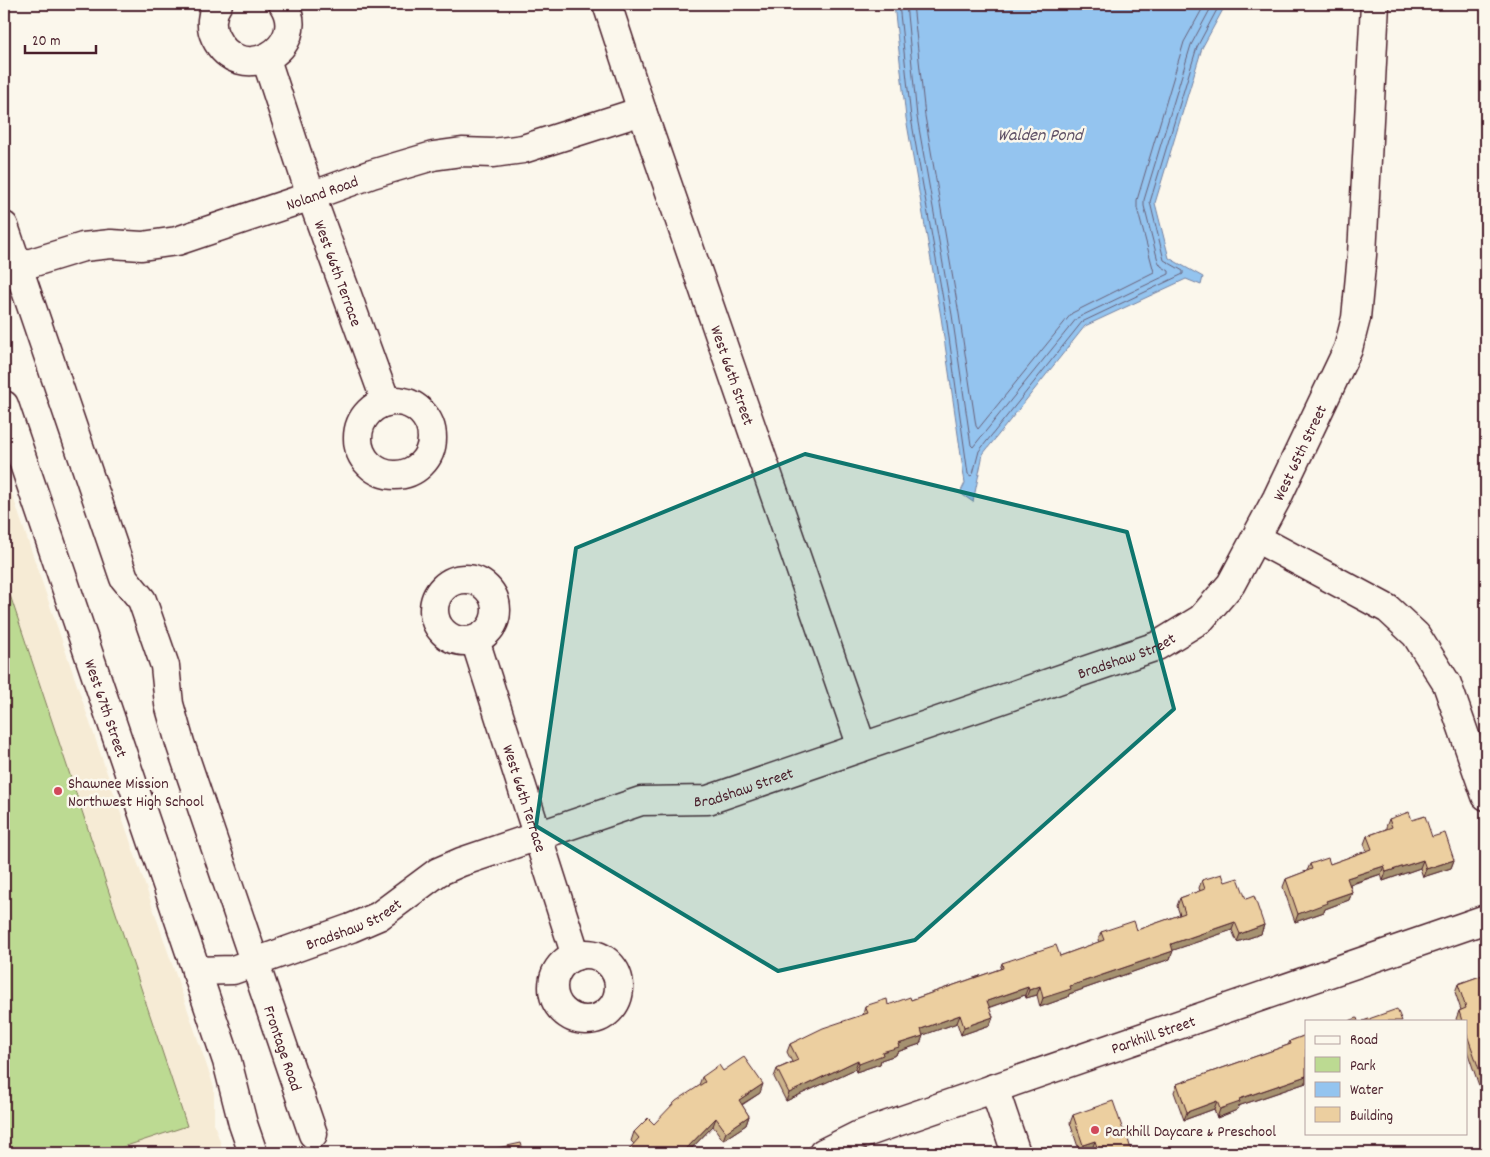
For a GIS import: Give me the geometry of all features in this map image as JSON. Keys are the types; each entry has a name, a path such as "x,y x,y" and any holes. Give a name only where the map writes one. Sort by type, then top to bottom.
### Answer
{"street":[{"path":"218,4 212,20 213,33 219,45 228,54 240,60 253,62 266,59 284,43 289,19 284,4"},
{"name":"West 66th Street","path":"607,4 642,111 862,748"},
{"name":"West 65th Street","path":"1256,538 1348,349 1356,318 1362,256 1375,4"},
{"name":"West 66th Terrace","path":"266,59 311,196 386,402"},
{"name":"Noland Road","path":"11,271 82,247 111,244 142,246 178,241 372,174 432,156 462,152 493,153 523,149 642,111"},
{"path":"4,226 11,271 124,578 142,600 165,666 168,704 255,962"},
{"name":"West 67th Street","path":"4,405 227,1061 243,1124 253,1153"},
{"path":"1256,538 1388,609 1416,635 1447,684 1486,796"},
{"name":"Bradshaw Street","path":"196,971 233,970 351,928 379,916 438,872 536,836 641,801 708,800 1158,646 1201,619 1231,584 1256,538"},
{"name":"West 66th Terrace","path":"475,640 536,836 576,956"},
{"name":"Parkhill Street","path":"823,1153 857,1136 1486,919"},
{"name":"Frontage Road","path":"255,962 313,1134"},
{"path":"994,1088 1016,1153"}],"highlighted area":[{"path":"805,454 1127,532 1174,709 915,940 778,971 536,826 576,548"}],"shaded area":[{"name":"Shawnee Mission Northwest High School","path":"11,491 214,1087 214,1124 224,1153 4,1153 4,494"}],"green space":[{"name":"Shawnee Mission Northwest High School","path":"4,577 187,1126 105,1153 4,1153"}],"water":[{"name":"Walden Pond","path":"894,4 1226,4 1202,48 1155,203 1169,258 1203,277 1201,285 1186,279 1085,326 983,454 973,502 960,493 965,483 941,317 906,118"}],"building":[{"path":"1409,812 1412,820 1425,816 1432,837 1445,833 1454,860 1426,869 1423,860 1386,872 1384,866 1347,878 1352,892 1298,914 1286,879 1312,869 1310,864 1328,858 1330,864 1372,849 1367,836 1392,827 1389,819"},
{"path":"1222,874 1225,882 1238,878 1246,899 1254,896 1264,925 1240,934 1235,922 1171,944 1173,951 1070,986 1071,989 1043,998 1040,986 1029,990 1028,987 987,1001 993,1017 964,1027 960,1015 921,1029 923,1036 898,1044 899,1047 882,1052 883,1055 859,1064 858,1060 789,1093 777,1069 798,1060 790,1044 823,1028 868,1013 865,1006 887,999 888,1005 910,997 911,1000 1003,968 1002,963 1056,945 1060,956 1104,940 1101,932 1134,921 1137,930 1185,913 1180,898 1205,889 1202,880"},
{"path":"1486,974 1486,1089 1468,1038 1468,1020 1462,1020 1459,1011 1466,1008 1458,984"},
{"path":"1397,1009 1402,1020 1366,1020"},
{"path":"1305,1035 1305,1076 1239,1099 1240,1102 1220,1109 1217,1101 1187,1112 1177,1084 1291,1044 1290,1041"},
{"path":"744,1057 763,1084 739,1100 749,1116 726,1132 716,1118 682,1153 635,1153 630,1148 639,1138 634,1132 648,1118 654,1124 676,1101 705,1082 702,1077 719,1065 723,1071"},
{"name":"Parkhill Daycare & Preschool","path":"1113,1101 1123,1130 1125,1129 1132,1153 1099,1153 1095,1141 1083,1145 1073,1115"},
{"path":"521,1143 524,1153 475,1153"}],"place":[{"name":"Shawnee Mission Northwest High School","path":"58,791"},
{"name":"Parkhill Daycare & Preschool","path":"1095,1130"}]}
